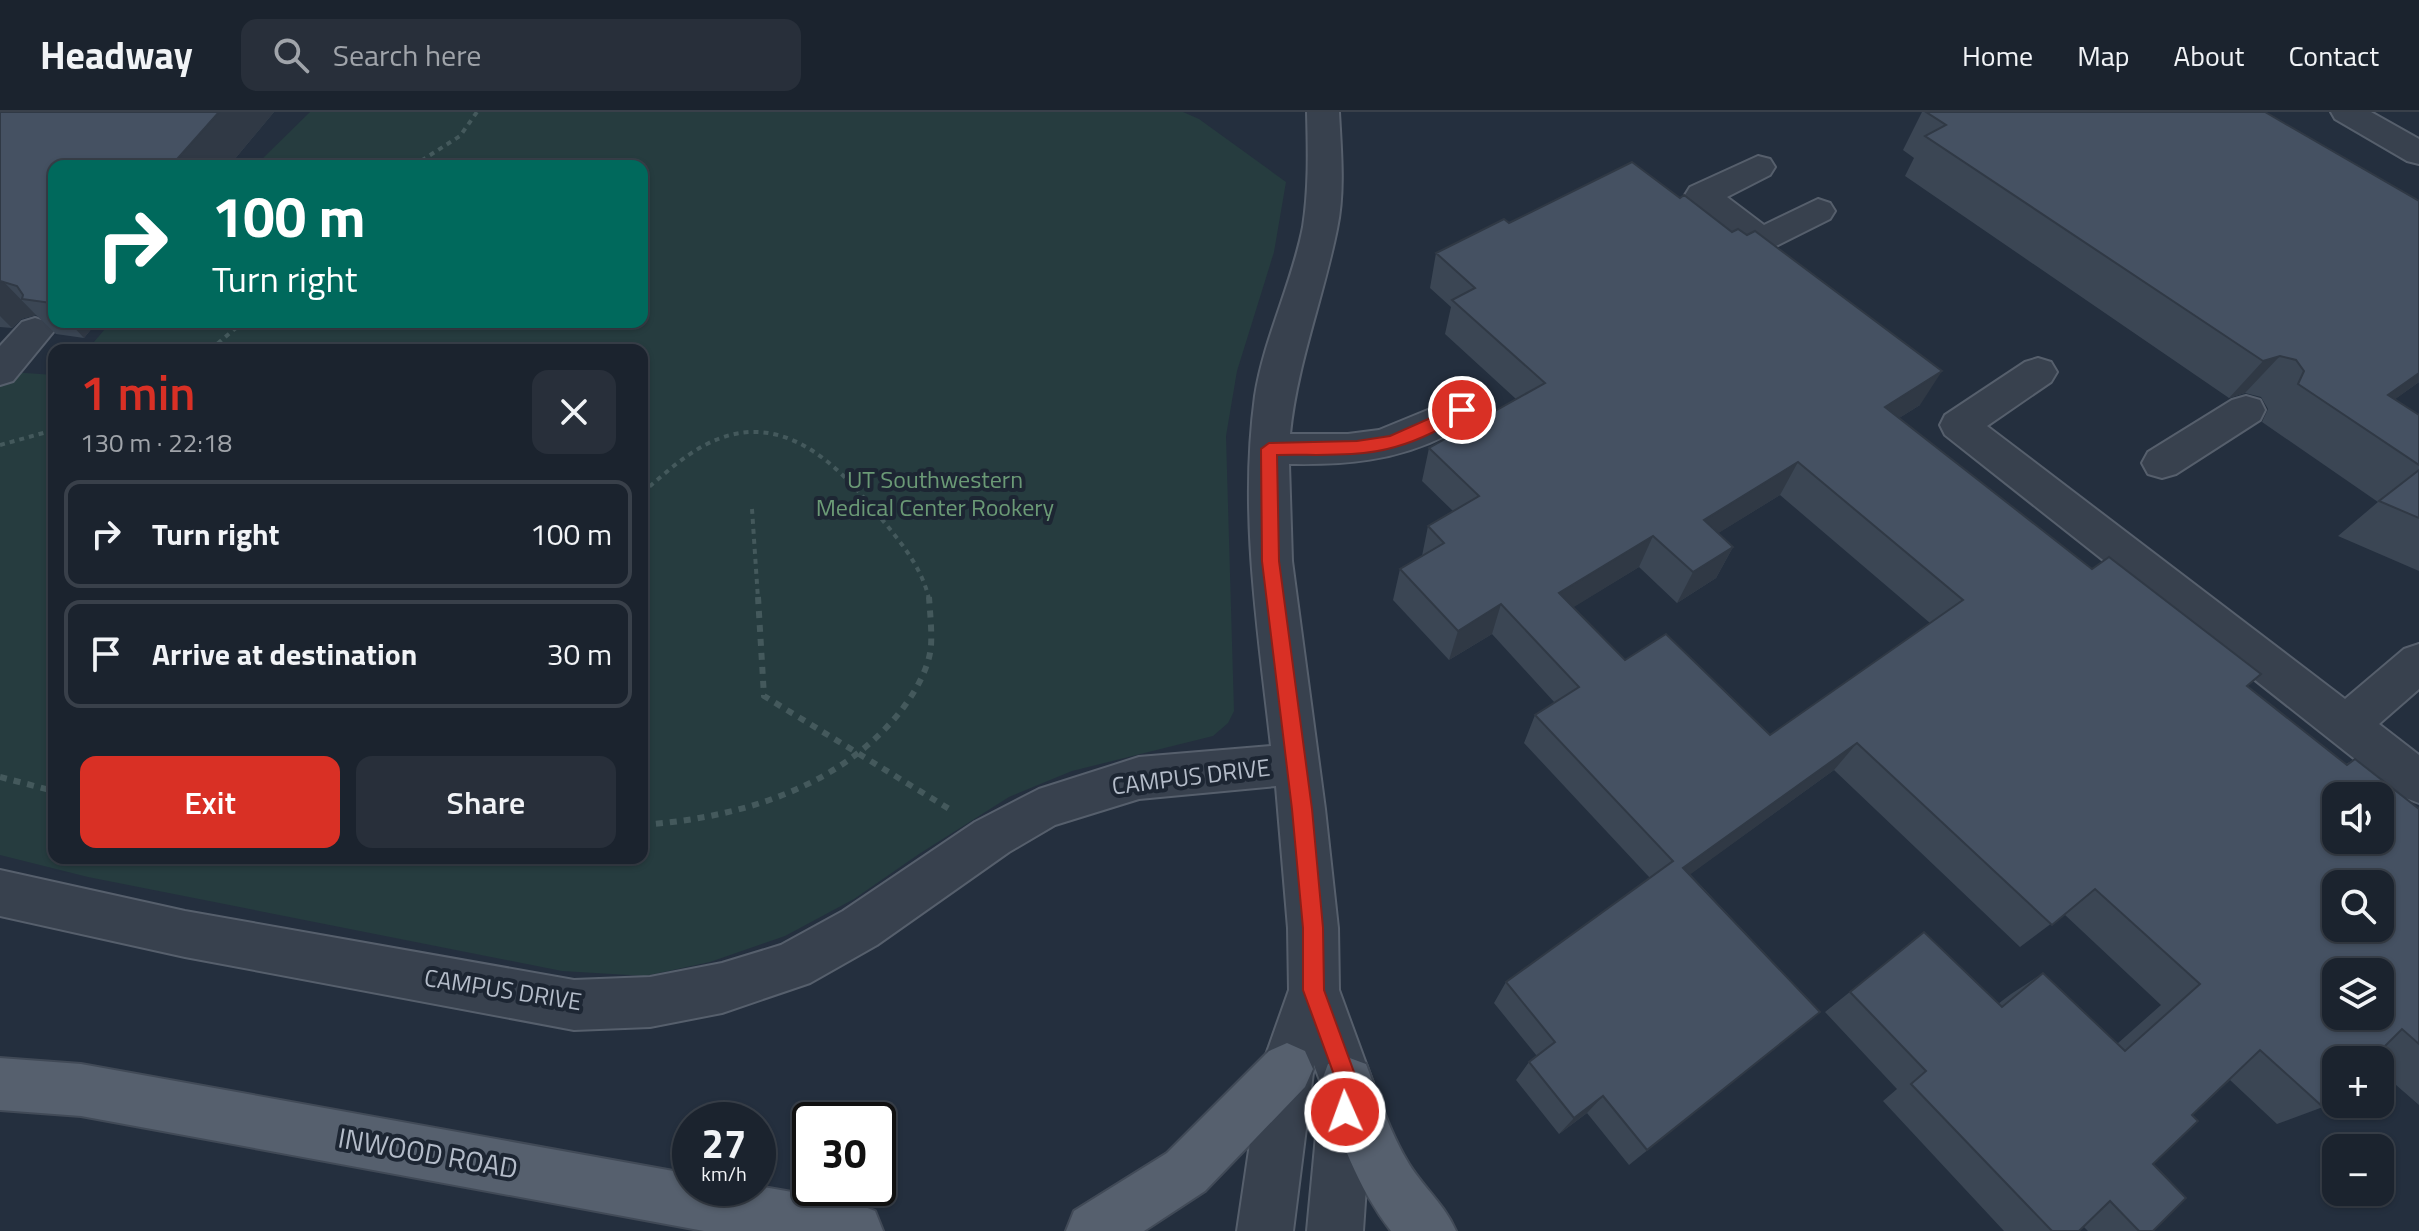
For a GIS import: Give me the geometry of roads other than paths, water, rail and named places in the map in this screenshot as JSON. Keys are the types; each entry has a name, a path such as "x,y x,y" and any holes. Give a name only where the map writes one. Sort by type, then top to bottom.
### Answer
{"main road":[{"path":"0,1065 81,1090"},
{"path":"1094,1231 1186,1172 1287,1069"},
{"path":"1347,1083 1366,1137 1389,1183 1410,1215 1428,1231"},
{"name":"INWOOD ROAD","path":"0,1084 81,1090 855,1231"}],"street":[{"path":"1323,112 1325,163 1320,227 1275,392 1269,449 1271,561 1313,928 1314,990 1347,1083 1335,1231"},
{"path":"2347,112 2419,153"},
{"path":"1758,167 1702,195 1762,241 1818,211"},
{"path":"0,371 35,331"},
{"path":"2038,372 1959,425 2419,782"},
{"path":"1269,449 1357,447 1392,442 1422,431 1462,410"},
{"path":"2162,463 2246,410"},
{"path":"2346,725 2419,662"},
{"name":"CAMPUS DRIVE","path":"0,893 185,934 574,1005 650,1002 722,988 792,966 860,928 982,830 1091,791 1139,778 1295,764"},
{"path":"1265,1231 1287,1069 1314,990"}],"park label":[{"name":"UT Southwestern Medical Center Rookery","path":"935,494"}]}
